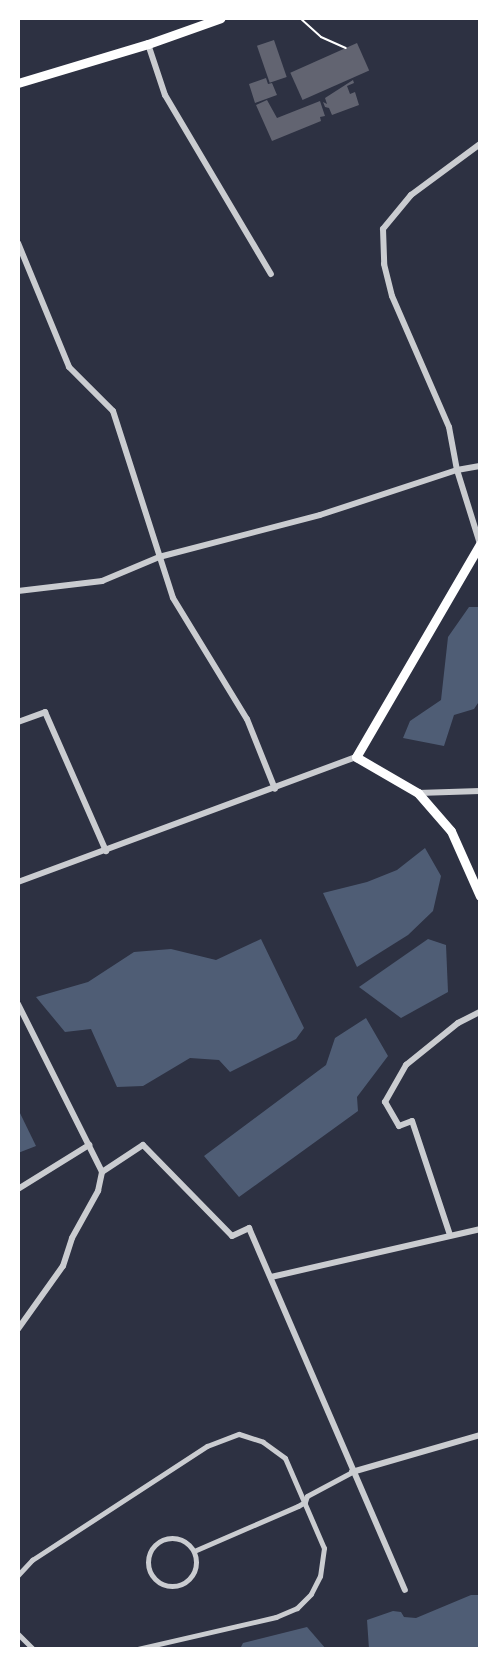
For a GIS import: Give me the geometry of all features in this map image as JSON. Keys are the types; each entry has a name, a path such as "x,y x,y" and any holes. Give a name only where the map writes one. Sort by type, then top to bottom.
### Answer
{"main road":[{"path":"18,83 148,44 221,18"},
{"path":"480,544 356,757 418,792 451,831 480,896"}],"street":[{"path":"148,44 165,96 271,274"},
{"path":"480,144 411,195 383,229 384,264 392,297 449,427 457,470 480,544"},
{"path":"18,243 69,367 113,411 173,598 247,719 275,789"},
{"path":"18,591 102,581 159,557 320,515 457,470 480,466"},
{"path":"18,722 45,712 106,850"},
{"path":"18,882 275,789 356,757"},
{"path":"418,792 480,789"},
{"path":"18,1004 102,1172 98,1191 72,1238 63,1266 18,1329"},
{"path":"450,1235 412,1121 399,1126 385,1102 406,1065 458,1023 480,1012"},
{"path":"18,1189 89,1145"},
{"path":"102,1172 142,1145 232,1236 249,1228 272,1277 352,1472 405,1590"},
{"path":"272,1277 480,1229"},
{"path":"18,1575 32,1560 207,1446 239,1434 263,1442 285,1458 324,1548 320,1576 311,1594 297,1608 276,1617 137,1649"},
{"path":"194,1551 305,1502 307,1496 352,1472 480,1435"},
{"path":"162,1539 179,1539 194,1551 196,1568 179,1584 165,1586 155,1580 150,1572 151,1550 162,1539"},
{"path":"18,1634 33,1649"}],"path":[{"path":"300,18 321,37 346,48"}],"water":[{"path":"469,607 480,607 480,700 474,709 454,715 444,746 403,738 410,721 441,700 448,637"},
{"path":"425,848 441,876 433,911 408,935 357,967 323,893 367,882 397,870"},
{"path":"261,939 304,1028 296,1039 230,1072 219,1060 190,1058 143,1086 117,1087 91,1029 65,1032 36,997 88,982 134,952 171,949 216,960"},
{"path":"428,939 446,945 448,992 401,1018 359,987"},
{"path":"366,1018 388,1056 357,1097 358,1111 239,1197 204,1156 326,1065 335,1038"},
{"path":"18,1109 36,1146 18,1153"},
{"path":"471,1595 480,1595 480,1649 369,1649 367,1620 393,1611 401,1612 404,1617 416,1618"},
{"path":"307,1627 326,1649 240,1649 243,1643"}],"building":[{"path":"274,40 287,77 270,83 257,46"},
{"path":"357,43 369,70 303,100 290,73"},
{"path":"266,78 268,84 272,83 277,95 255,103 249,84"},
{"path":"353,80 354,83 347,86 350,94 355,92 359,105 332,115 329,108 325,107 323,102 327,104 325,98"},
{"path":"267,100 277,118 320,101 325,116 320,117 321,121 272,141 256,105"}]}
